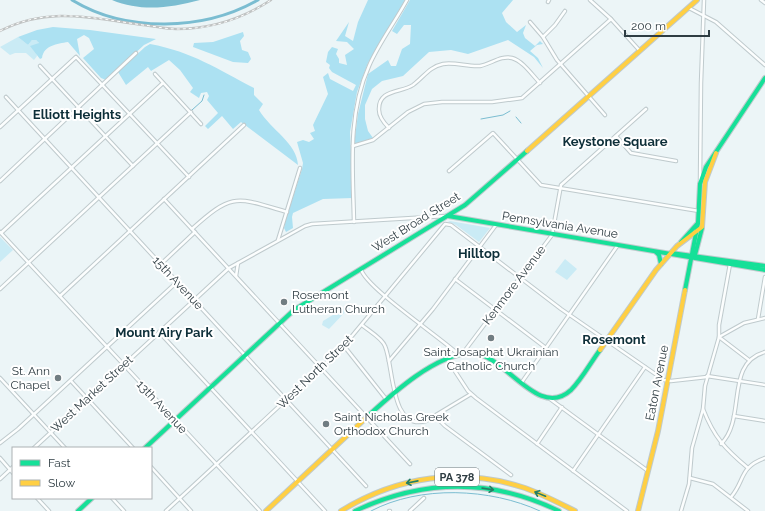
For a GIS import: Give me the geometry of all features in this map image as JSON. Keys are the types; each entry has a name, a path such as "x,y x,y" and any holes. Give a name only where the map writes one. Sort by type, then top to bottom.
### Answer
{"main road":[{"name":"West Broad Street","path":"146,447 298,307 465,205 697,0"},
{"path":"716,153 765,78"},
{"name":"Eaton Avenue","path":"638,511 648,471 693,256 700,211 700,184 706,166 712,155 716,153"},
{"name":"Eaton Avenue","path":"693,256 702,227 705,182 716,153"},
{"name":"Pennsylvania Avenue","path":"448,216 618,245 765,266"},
{"path":"266,511 386,399 447,359 458,354 476,352 486,356 541,396 550,399 561,398 570,392 661,264 698,223"},
{"path":"681,242 702,227"},
{"path":"654,250 659,255 661,264"},
{"name":"Pennsylvania Avenue","path":"693,256 765,270"},
{"name":"PA 378","path":"341,511 389,487 432,478 459,476 500,481 524,487 574,511"},
{"name":"PA 378","path":"355,511 393,494 419,488 444,485 466,485 508,492 559,511"},
{"path":"78,511 91,499"}],"street":[{"path":"354,222 353,146 358,100 366,72 407,0"},
{"path":"590,0 611,19 640,51"},
{"path":"700,184 704,0"},
{"path":"761,0 765,3"},
{"path":"690,6 716,22 765,65"},
{"path":"543,37 555,25 565,11"},
{"path":"353,146 373,140 408,112 430,103 492,102 522,98 611,19"},
{"path":"530,22 543,37 560,64 605,115"},
{"path":"0,181 136,53"},
{"path":"0,127 76,57 189,177"},
{"path":"389,128 383,121 379,111 382,98 390,92 412,85 427,72 439,65 453,63 481,66 502,58 512,58 519,61 540,83"},
{"path":"40,66 133,166"},
{"path":"156,74 201,124"},
{"path":"1,232 163,83"},
{"name":"15th Avenue","path":"6,97 366,486"},
{"path":"560,188 561,185 646,109"},
{"path":"0,289 191,112"},
{"path":"60,296 244,125"},
{"path":"449,171 492,133 494,133 539,184 700,211"},
{"path":"616,136 631,153 676,161"},
{"path":"278,241 300,168"},
{"name":"Kenmore Avenue","path":"463,353 553,234 560,188"},
{"path":"164,199 410,464"},
{"path":"192,229 218,207 232,201 249,201 287,212"},
{"name":"West Market Street","path":"35,447 228,268 307,226 448,216"},
{"path":"428,217 431,222 431,227"},
{"name":"West North Street","path":"166,511 344,346 444,225 451,225 480,247"},
{"path":"389,362 496,225"},
{"name":"13th Avenue","path":"1,232 260,511"},
{"path":"161,264 195,232"},
{"path":"522,382 618,245"},
{"path":"480,247 569,314 667,382 707,376 765,385"},
{"path":"236,276 238,263"},
{"path":"683,511 690,478 692,448 703,409 707,376 719,337 719,325 730,264"},
{"path":"361,269 362,274 386,296 458,354"},
{"path":"758,319 765,277"},
{"path":"455,279 546,348"},
{"path":"0,443 34,415 177,282"},
{"path":"719,337 744,323 765,318"},
{"path":"362,325 384,343 401,411 409,420 422,422 435,416 471,394"},
{"path":"159,332 326,511"},
{"path":"719,337 748,360"},
{"path":"344,346 386,399"},
{"path":"721,444 730,432 743,369 748,360 765,352"},
{"path":"447,359 471,394 627,511"},
{"path":"573,471 645,367"},
{"path":"0,378 64,447"},
{"path":"71,381 132,447"},
{"path":"550,399 648,471"},
{"path":"536,444 562,407"},
{"path":"703,409 712,430 721,444 748,468"},
{"path":"435,416 445,426 511,475"},
{"path":"734,416 765,421"},
{"path":"0,458 12,468 0,479"},
{"path":"731,498 748,468 765,458"},
{"path":"152,468 192,511"},
{"path":"690,478 710,482 748,511"},
{"path":"410,511 424,498"},
{"path":"38,499 49,511"},
{"path":"113,499 124,511"}],"shaded area":[{"path":"112,0 200,0 156,8 123,4"},
{"path":"368,0 405,0 368,63 357,92 350,132 353,198 323,199 293,213 293,228 286,232 284,228 285,222 303,163 297,142 303,140 309,142 314,139 310,133 315,131 313,125 328,94 323,77 328,73 330,79 353,91 356,85 332,72 329,68 330,65 326,62 328,52 332,47 338,49 336,54 339,59 339,63 347,65 345,55 354,49 347,42 336,41 349,22 345,36 353,41 358,22"},
{"path":"410,0 513,0 502,13 506,22 517,32 526,25 523,33 525,38 535,46 540,41 543,44 537,45 530,51 538,58 543,68 534,57 508,40 468,54 451,50 429,52 403,76 382,81 372,89 365,105 365,119 368,131 373,138 354,144 358,114 368,74 388,60 391,66 396,66 402,49 410,44 411,25 404,25 397,34 392,31"},
{"path":"53,27 90,30 156,39 144,45 106,80 101,78 83,58 94,49 89,38 84,35 77,39 80,56 68,42 48,48 45,50 42,58 40,59 30,46 39,43 36,40 32,40 28,45 18,37 37,30"},
{"path":"243,32 244,36 240,41 242,50 248,52 251,59 248,63 233,62 193,47 194,43 213,42"},
{"path":"18,37 28,45 32,40 36,40 39,43 36,51 37,56 34,60 26,53 15,53 10,55 0,47"},
{"path":"150,44 165,47 192,56 254,88 254,95 263,104 259,110 293,150 297,157 298,165 241,122 233,129 222,116 208,129 205,126 218,113 207,100 209,96 207,92 201,93 199,98 190,92 193,88 180,70 169,60 151,71 148,67 126,85 118,72"},
{"path":"450,221 490,228 479,242 456,225 448,222"},
{"path":"0,237 13,250 0,262"},
{"path":"565,259 577,269 567,280 555,272"},
{"path":"346,307 347,310 329,329 322,325 323,321"}],"waterway":[{"path":"72,0 93,11 116,18 140,23 165,24 214,18 237,10 258,0"},
{"path":"192,110 202,101 204,95"},
{"path":"481,119 503,115 510,111"},
{"path":"516,117 521,123"},
{"path":"371,511 390,503 411,497 455,493 477,494 499,498 520,503 540,511"}],"railway":[{"path":"0,31 18,23 53,16 88,17 172,29 189,29 214,25 238,18 271,0"}],"traffic: fast":[{"path":"681,242 698,223 700,184 706,167 765,78"},
{"path":"146,447 294,310 465,205 527,151"},
{"path":"448,216 765,270"},
{"path":"685,290 698,223"},
{"path":"695,255 702,228"},
{"path":"656,252 659,255 661,264"},
{"path":"671,253 765,266"},
{"path":"368,416 402,386 416,376 430,367 458,355 471,353 483,356 496,363 533,392 546,397 558,397 575,386 600,350"},
{"path":"355,511 380,500 406,493 432,488 457,487 482,488 508,493 534,500 559,511"},
{"path":"78,511 91,499"}],"traffic: slow":[{"path":"527,151 697,0"},
{"path":"600,350 656,270 677,246 702,227 705,182 716,153"},
{"path":"638,511 658,431 685,290"},
{"path":"266,511 368,416"},
{"path":"341,511 363,499 407,483 430,478 454,477 477,478 525,488 575,511"}],"place":[{"name":"Rosemont Lutheran Church","path":"284,302"},
{"name":"Saint Josaphat Ukrainian Catholic Church","path":"491,338"},
{"name":"St. Ann Chapel","path":"58,378"},
{"name":"Saint Nicholas Greek Orthodox Church","path":"326,424"}],"district":[{"name":"Elliott Heights","path":"77,114"},
{"name":"Keystone Square","path":"615,141"},
{"name":"Hilltop","path":"479,253"},
{"name":"Mount Airy Park","path":"164,332"},
{"name":"Rosemont","path":"614,339"}]}
